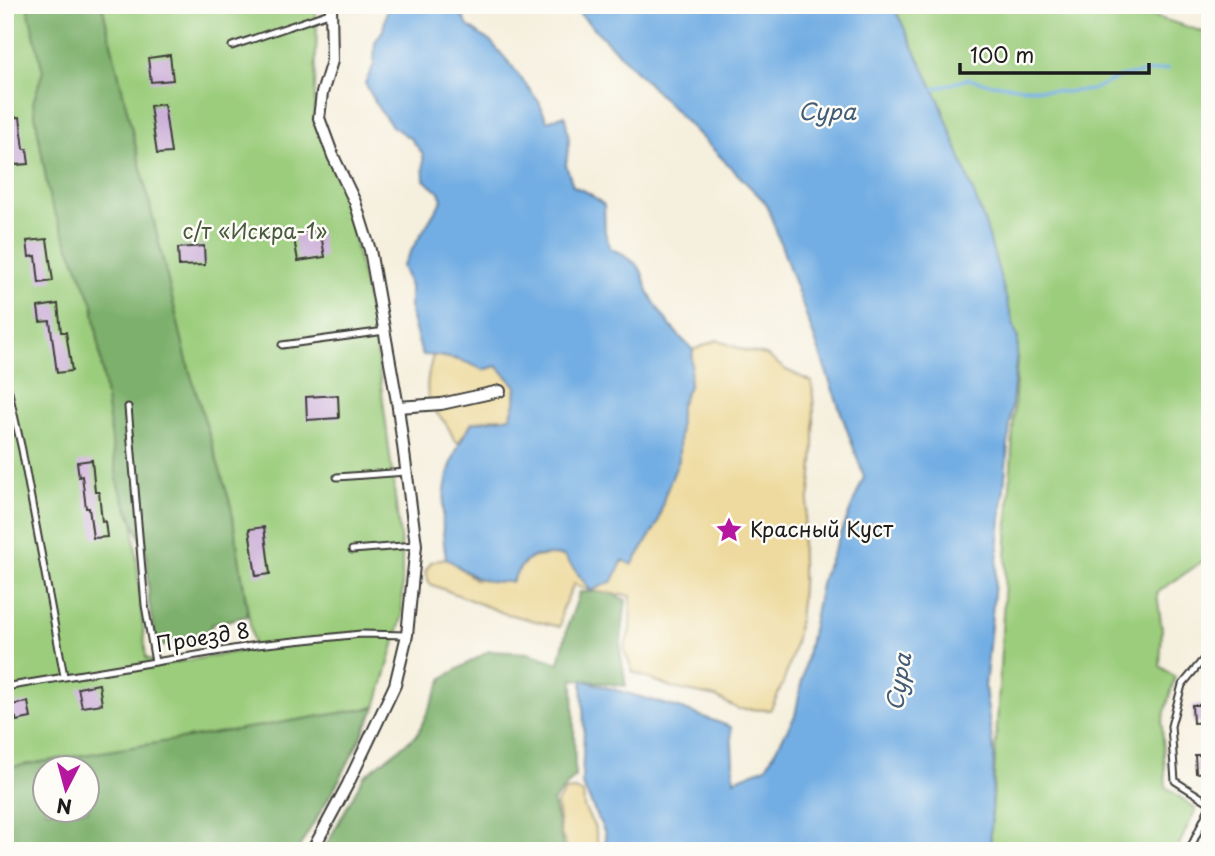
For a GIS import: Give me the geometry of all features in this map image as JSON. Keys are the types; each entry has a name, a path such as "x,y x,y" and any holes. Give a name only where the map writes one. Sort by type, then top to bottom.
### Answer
{"street":[{"path":"312,851 348,784 395,685 407,635 416,545 398,407 370,250 355,202 333,156 319,118 322,93 332,61 332,9"},
{"path":"398,407 441,404 500,391"}],"lane":[{"path":"232,46 332,9"},
{"path":"282,345 385,331"},
{"path":"5,375 22,450 64,676"},
{"path":"128,407 145,606 155,662"},
{"path":"337,477 406,472"},
{"path":"352,550 416,545"},
{"name":"Проезд 8","path":"5,687 257,645 361,634 407,635"},
{"path":"1189,851 1210,805 1175,781 1171,726 1182,685 1210,654"}],"green space":[{"name":"с/т «Искра-1»","path":"5,5 27,5 43,71 33,103 50,201 93,304 118,485 133,522 146,658 161,665 254,649 231,506 189,369 102,5 315,5 317,24 314,119 346,201 375,336 402,553 402,617 376,707 90,754 32,754 32,764 5,768"},
{"path":"27,5 102,5 189,369 231,506 248,616 213,624 203,639 157,647 149,603 147,555 118,485 93,304 50,201 33,103 43,71"},
{"path":"893,5 1131,5 1150,15 1210,34 1210,556 1157,593 1162,630 1160,666 1175,677 1162,723 1166,787 1196,809 1176,851 990,851 1018,340 921,63"},
{"path":"580,592 608,592 626,600 620,650 626,686 573,679 575,777 553,801 564,851 323,851 364,776 417,735 443,678 489,651 529,653 559,663 568,625"},
{"path":"376,707 341,777 297,851 5,851 5,768 32,764 32,824 102,824 102,754 90,754"}],"sand":[{"name":"Красный Куст","path":"717,340 766,355 786,370 812,382 813,459 802,538 799,618 794,650 778,696 770,710 738,709 716,697 673,688 633,672 624,650 630,630 631,596 591,591 623,560 632,565 658,523 678,433 680,405 689,386 693,350"},
{"path":"433,355 472,363 483,370 497,366 516,385 515,403 510,418 492,418 472,423 458,443 428,397 427,384"},
{"path":"565,556 591,591 574,584 562,609 560,627 503,613 430,584 425,572 431,562 446,558 476,580 519,566 530,558"},
{"path":"576,790 583,794 584,807 595,828 599,851 569,851 561,834 557,803 565,791"}],"water":[{"path":"388,5 456,5 468,26 492,43 511,65 539,102 547,121 565,115 569,140 566,165 573,186 589,193 604,205 605,232 610,248 638,266 660,311 693,350 689,386 680,405 679,460 665,495 658,523 632,565 623,560 613,581 591,591 564,556 538,556 526,561 512,582 483,580 446,558 443,505 449,470 455,454 472,423 510,417 515,403 516,386 497,366 483,370 454,359 422,355 410,311 410,287 402,266 442,200 439,192 424,180 423,154 411,139 392,126 365,83 374,65 375,42 383,30"},
{"name":"Сура","path":"571,5 893,5 939,100 986,226 1018,340 985,688 994,755 990,851 606,851 605,833 582,784 582,680 682,709 731,727 734,780 766,767 795,716 822,579 864,477 766,203"}],"building":[{"path":"170,55 173,80 151,82 148,58"},
{"path":"164,104 171,153 157,154 150,106"},
{"path":"20,117 29,164 15,165 11,133 7,133 5,118"},
{"path":"320,229 325,257 298,261 293,233"},
{"path":"47,239 53,281 39,283 36,256 29,257 27,241"},
{"path":"204,246 205,265 179,266 178,248"},
{"path":"58,304 61,332 66,332 72,371 57,373 50,321 40,322 38,307"},
{"path":"338,395 339,418 307,420 306,397"},
{"path":"92,460 95,492 99,492 102,522 105,521 107,537 93,538 82,476 79,477 77,462"},
{"path":"264,527 270,574 256,576 249,529"},
{"path":"99,684 102,704 82,707 78,688"},
{"path":"28,702 31,718 5,720 5,706"},
{"path":"1192,705 1208,705 1209,722 1193,723"},
{"path":"1195,755 1210,755 1210,772 1196,773"}],"waterway":[{"path":"934,89 968,79 1064,92 1092,90 1119,77 1167,69"}],"place":[{"name":"Красный Куст","path":"729,530"}]}
